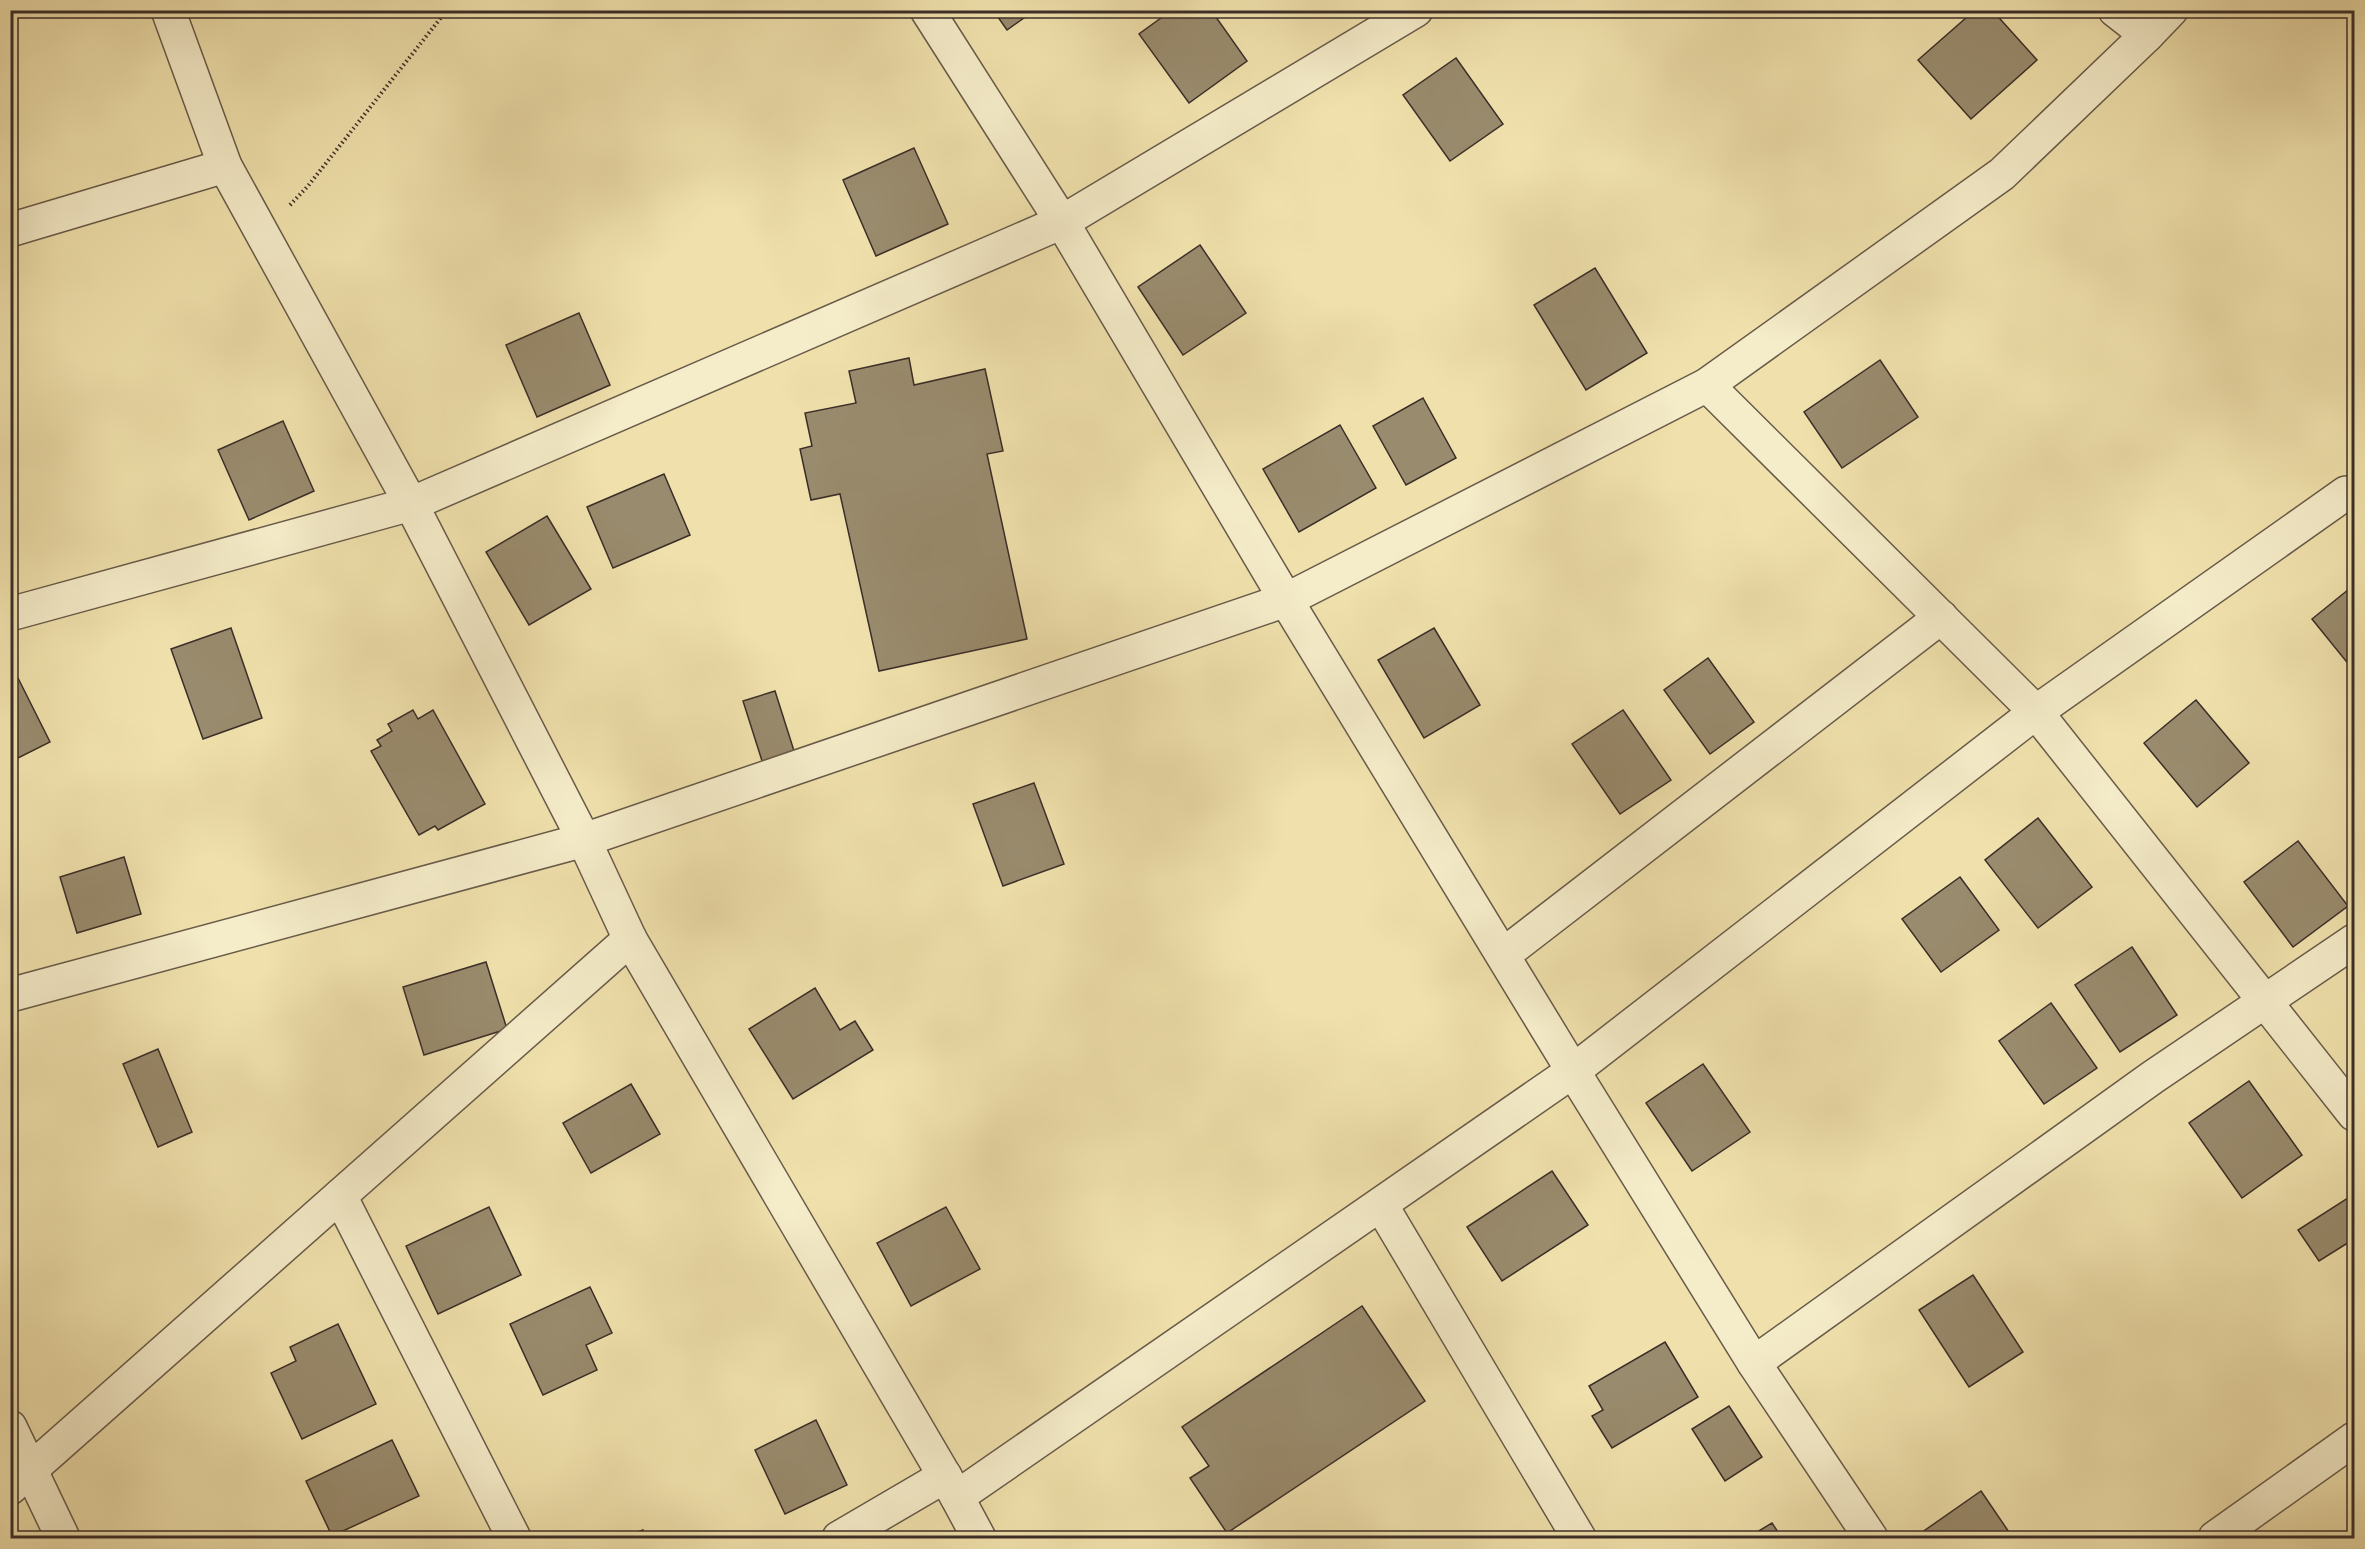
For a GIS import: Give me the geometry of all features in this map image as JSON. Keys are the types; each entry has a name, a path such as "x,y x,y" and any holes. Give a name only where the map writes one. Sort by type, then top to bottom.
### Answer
{"street":[{"path":"168,10 225,166 411,504 584,840 630,939 951,1487 979,1539"},
{"path":"927,10 1062,222 1286,600 1573,1071 1754,1363 1871,1539"},
{"path":"10,614 411,504 1062,222 1416,10"},
{"path":"2115,10 2147,35"},
{"path":"10,995 584,840 1286,600 1707,385 2002,174 2147,35 2170,10"},
{"path":"10,230 225,166"},
{"path":"1707,385 2036,712 2355,1114"},
{"path":"839,1539 951,1487 1382,1205 1573,1071 2036,712 2346,493"},
{"path":"1503,956 1941,617"},
{"path":"21,1478 630,939"},
{"path":"1754,1363 2153,1077 2355,941"},
{"path":"340,1196 514,1539"},
{"path":"1382,1205 1578,1539"},
{"path":"10,1427 21,1478 63,1539"},
{"path":"2215,1539 2355,1439"}],"path":[{"path":"262,234 308,186 447,10"}],"building":[{"path":"993,10 1035,10 1007,30"},
{"path":"1172,10 1211,10 1247,61 1189,103 1139,34"},
{"path":"1975,10 1992,10 2037,60 1971,119 1918,60"},
{"path":"1456,58 1503,124 1450,161 1403,95"},
{"path":"914,148 948,224 876,256 843,180"},
{"path":"1200,245 1246,313 1183,355 1138,287"},
{"path":"1595,268 1647,353 1586,390 1534,305"},
{"path":"579,313 610,385 537,417 506,345"},
{"path":"909,358 914,385 985,369 1003,451 987,454 1027,639 879,671 840,494 811,500 800,449 812,446 805,413 856,403 849,371"},
{"path":"1880,360 1918,417 1842,468 1804,412"},
{"path":"1423,398 1456,458 1406,485 1373,426"},
{"path":"283,421 314,491 249,520 218,450"},
{"path":"1340,425 1376,488 1299,532 1263,469"},
{"path":"664,474 690,535 613,568 587,507"},
{"path":"547,516 591,589 529,625 486,552"},
{"path":"2354,585 2354,671 2312,619"},
{"path":"231,628 262,718 203,739 171,649"},
{"path":"1434,628 1480,705 1424,738 1378,660"},
{"path":"1708,658 1754,722 1710,754 1664,690"},
{"path":"18,678 50,742 10,762 10,682"},
{"path":"775,691 795,754 763,764 743,701"},
{"path":"2196,700 2249,763 2197,807 2144,743"},
{"path":"413,710 418,719 433,710 485,804 438,830 435,826 419,835 371,751 381,746 377,740 392,731 388,724"},
{"path":"1623,710 1671,780 1620,814 1572,744"},
{"path":"1034,783 1064,864 1003,886 973,804"},
{"path":"2038,818 2092,887 2038,928 1985,860"},
{"path":"2298,841 2348,906 2293,947 2244,882"},
{"path":"124,857 141,914 77,933 60,877"},
{"path":"1960,877 1999,930 1941,972 1902,919"},
{"path":"10,895 16,951 10,952"},
{"path":"2132,947 2177,1015 2120,1052 2075,985"},
{"path":"486,962 507,1029 424,1055 403,987"},
{"path":"815,988 840,1030 855,1021 873,1050 793,1099 749,1029"},
{"path":"2051,1003 2097,1068 2044,1104 1999,1041"},
{"path":"158,1049 192,1132 158,1147 123,1064"},
{"path":"1703,1064 1750,1132 1692,1171 1646,1103"},
{"path":"2249,1081 2302,1155 2242,1198 2189,1123"},
{"path":"631,1084 660,1134 591,1173 563,1123"},
{"path":"1552,1171 1588,1225 1502,1281 1467,1227"},
{"path":"2354,1194 2354,1239 2319,1261 2298,1230"},
{"path":"489,1207 521,1275 438,1314 406,1246"},
{"path":"946,1207 980,1269 911,1306 877,1243"},
{"path":"1973,1275 2023,1352 1969,1387 1919,1310"},
{"path":"590,1287 612,1333 586,1345 597,1370 543,1395 510,1324"},
{"path":"1362,1306 1425,1401 1227,1533 1190,1478 1209,1466 1182,1427"},
{"path":"338,1324 376,1404 302,1439 271,1373 296,1361 290,1347"},
{"path":"1665,1342 1698,1397 1612,1448 1592,1416 1603,1410 1589,1386"},
{"path":"1729,1406 1762,1457 1725,1481 1692,1429"},
{"path":"816,1420 847,1485 785,1514 755,1450"},
{"path":"392,1440 419,1496 332,1536 306,1481"},
{"path":"1981,1491 2013,1538 1920,1538 1918,1535"},
{"path":"1772,1523 1782,1538 1747,1538"},
{"path":"643,1530 646,1538 620,1538"},
{"path":"433,1533 436,1538 422,1538"}]}
